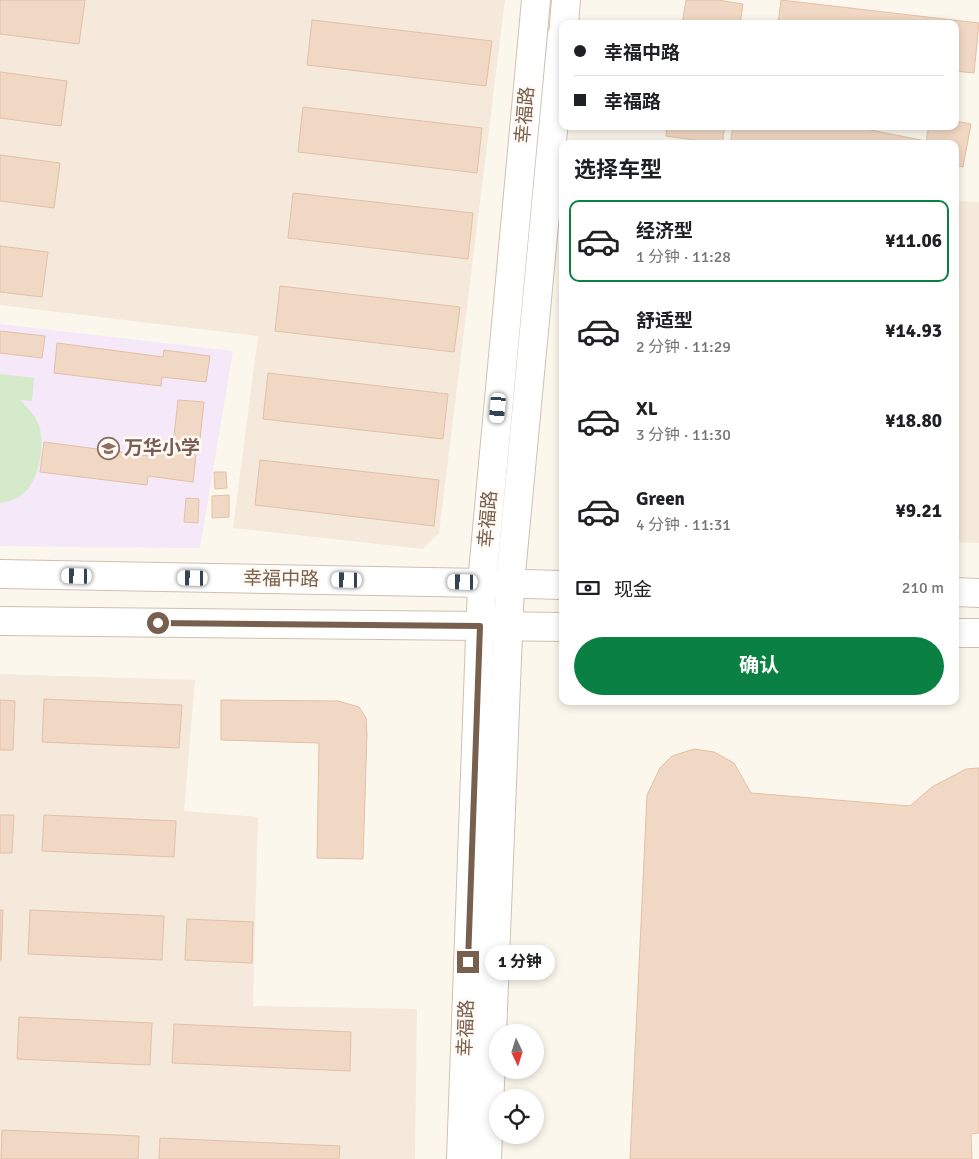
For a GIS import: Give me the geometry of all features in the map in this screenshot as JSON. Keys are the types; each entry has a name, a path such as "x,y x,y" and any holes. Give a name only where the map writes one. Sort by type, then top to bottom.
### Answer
{"main road":[{"name":"幸福路","path":"462,1159 482,583 536,0"},
{"path":"564,20 566,0"},
{"name":"幸福路","path":"488,1159 510,584 559,67"},
{"name":"幸福中路","path":"0,574 559,585"},
{"path":"959,592 979,593"},
{"path":"0,621 559,627"},
{"path":"959,633 979,633"}],"shaded area":[{"path":"0,0 505,0 439,533 423,549 233,528 258,336 0,305"},
{"path":"959,201 979,202 979,543 959,542"},
{"name":"万华小学","path":"0,324 233,351 200,548 0,546"},
{"path":"0,674 195,680 184,811 258,817 253,1006 417,1009 415,1159 0,1159"}],"green space":[{"path":"0,374 34,378 32,401 20,400 37,421 40,429 41,457 35,476 26,491 19,497 0,503"}],"building":[{"path":"0,0 85,0 79,44 0,34"},
{"path":"686,0 718,0 743,4 741,20 683,20"},
{"path":"781,0 953,20 778,20"},
{"path":"312,20 492,41 486,86 307,65"},
{"path":"959,21 979,23 974,73 959,71"},
{"path":"0,72 67,81 61,126 0,118"},
{"path":"303,107 482,128 477,173 298,152"},
{"path":"959,122 971,124 963,167 959,166 959,140 926,140 928,130 959,130"},
{"path":"667,130 724,130 723,140 694,140 666,136"},
{"path":"732,130 870,130 921,140 731,140"},
{"path":"0,155 60,163 54,208 0,201"},
{"path":"293,193 473,213 468,259 288,238"},
{"path":"0,246 48,252 42,297 0,292"},
{"path":"280,286 460,307 454,352 275,331"},
{"path":"0,331 45,336 42,358 0,353"},
{"path":"57,343 163,357 164,350 210,356 206,382 162,377 161,386 54,373"},
{"path":"268,373 448,394 443,439 263,419"},
{"path":"178,400 204,402 199,447 173,445"},
{"path":"44,442 150,456 151,449 196,455 193,482 148,476 147,485 40,472"},
{"path":"260,460 439,480 434,526 255,505"},
{"path":"214,472 226,472 227,488 215,489"},
{"path":"229,495 229,517 212,518 212,496"},
{"path":"186,498 199,499 198,523 184,522"},
{"path":"44,699 182,705 179,748 42,742"},
{"path":"0,700 15,701 13,750 0,750"},
{"path":"221,700 338,701 359,707 366,718 367,735 363,859 317,858 319,743 221,740"},
{"path":"694,749 714,752 734,763 751,793 910,806 932,787 966,769 979,768 979,1133 971,1134 972,1159 630,1159 647,795 660,768 672,756"},
{"path":"0,815 14,815 12,853 0,853"},
{"path":"44,815 176,821 174,857 42,851"},
{"path":"0,910 3,910 1,960 0,960"},
{"path":"30,910 164,916 162,960 28,954"},
{"path":"187,919 253,922 252,963 185,960"},
{"path":"19,1017 152,1023 150,1065 17,1059"},
{"path":"174,1024 351,1032 350,1071 172,1063"},
{"path":"2,1130 139,1136 138,1159 1,1159"},
{"path":"160,1138 340,1146 339,1159 159,1159"}],"place":[{"name":"万华小学","path":"108,448"}],"route":[{"path":"158,623 480,626 468,962"}]}
